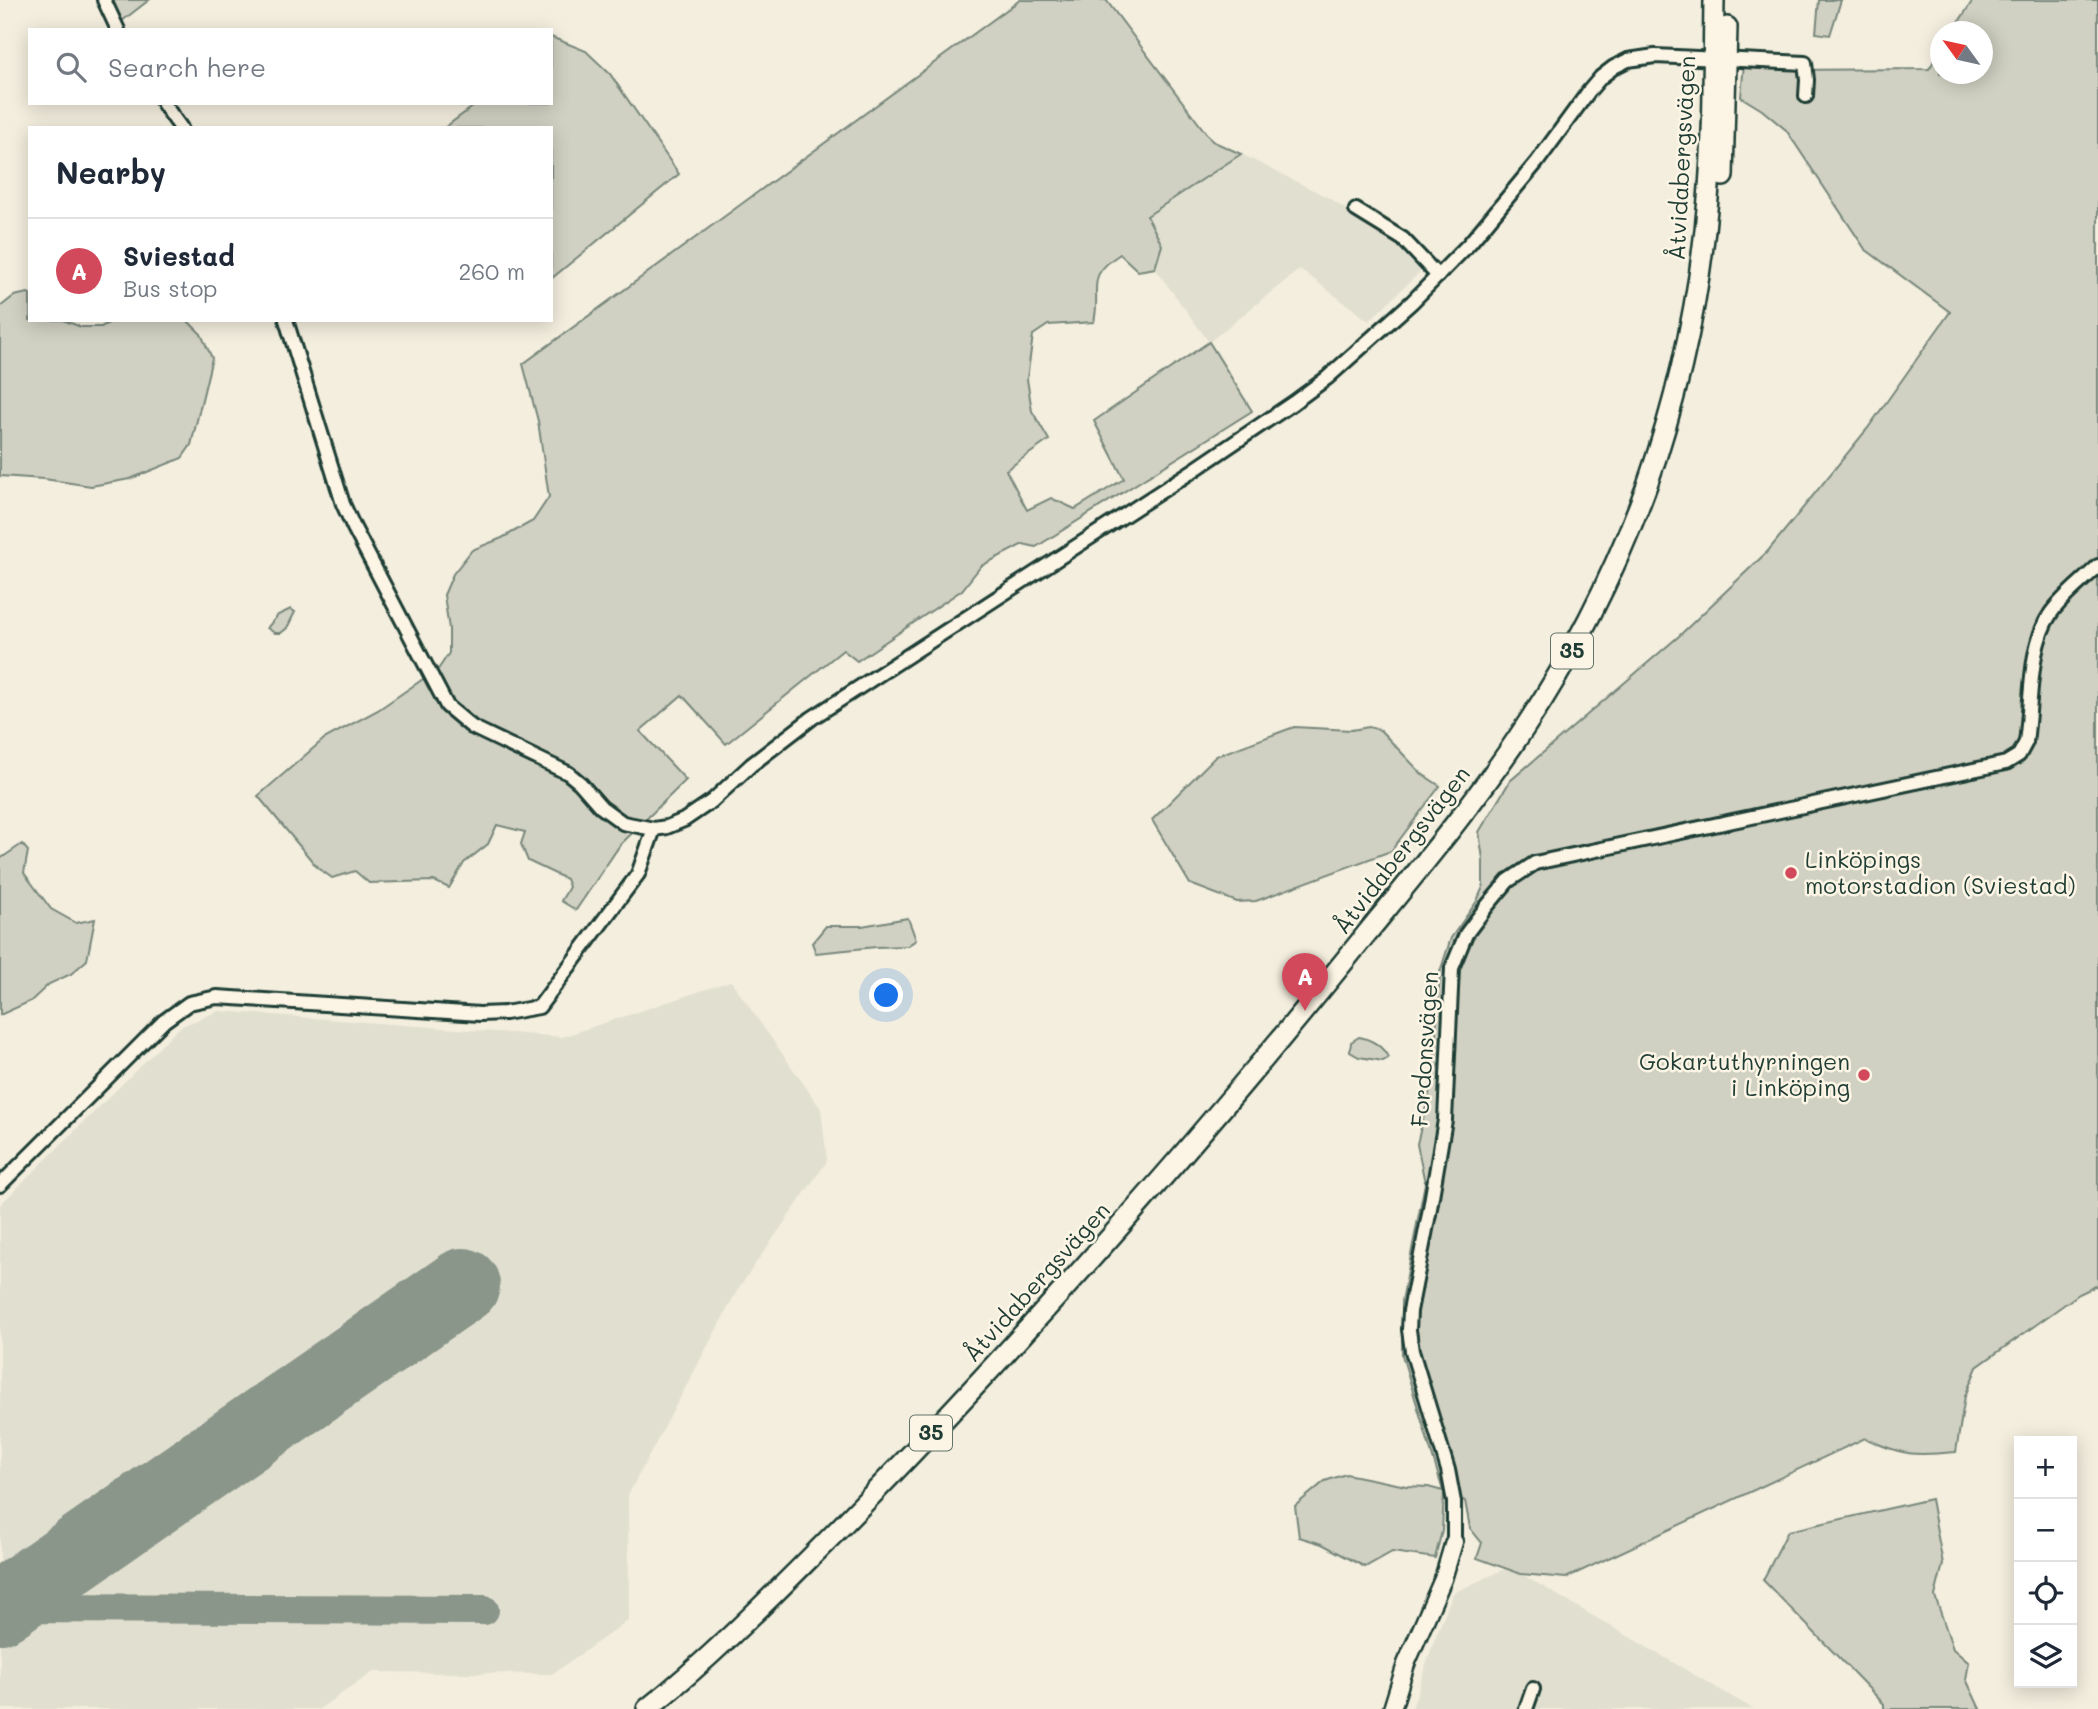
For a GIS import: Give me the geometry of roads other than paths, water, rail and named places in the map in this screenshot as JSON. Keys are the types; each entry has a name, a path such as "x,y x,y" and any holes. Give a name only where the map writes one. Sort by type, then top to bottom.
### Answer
{"main road":[{"name":"Åtvidabergsvägen","path":"664,1709 712,1670 826,1558 1093,1274 1313,1017 1479,808 1533,734 1579,660 1626,565 1657,487 1686,400 1714,266 1722,196 1720,60 1714,0"},
{"name":"Åtvidabergsvägen","path":"647,1709 704,1662 818,1550 972,1390 1084,1267 1305,1011 1501,763 1525,728 1570,654 1617,560 1647,484 1665,428 1686,346 1701,263 1727,0"}],"street":[{"path":"104,0 117,28"},
{"path":"287,322 343,504 447,706 472,727 568,774 610,815 632,826 654,829 667,827 699,811 779,742 823,711 1293,403 1356,354 1438,276 1505,202 1601,77 1628,60 1655,55 1805,63 1806,96"},
{"path":"164,105 180,126"},
{"path":"1356,210 1403,239 1438,276"},
{"name":"Fordonsvägen","path":"1392,1709 1406,1664 1443,1579 1454,1542 1454,1502 1448,1470 1412,1351 1409,1321 1445,1120 1452,968 1466,934 1508,881 1535,863 2006,763 2019,755 2026,742 2038,639 2050,614 2066,595 2098,566"},
{"path":"0,1185 164,1021 189,1003 217,997 480,1014 538,1007 630,885 642,864 654,829"},
{"path":"1526,1709 1533,1689"}],"place":[{"name":"Linköpings motorstadion (Sviestad)","path":"1791,873"},
{"name":"Sviestad","path":"1305,1011"},
{"name":"Gokartuthyrningen i Linköping","path":"1864,1075"}]}
